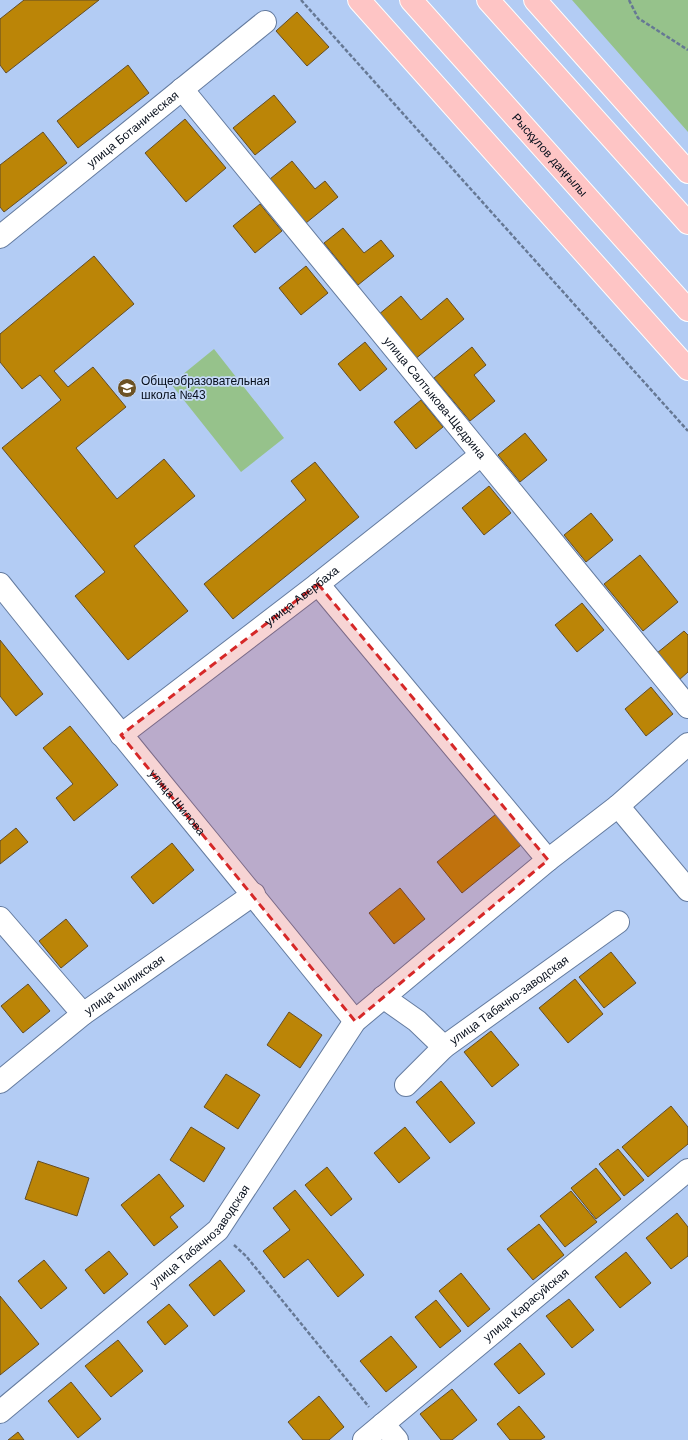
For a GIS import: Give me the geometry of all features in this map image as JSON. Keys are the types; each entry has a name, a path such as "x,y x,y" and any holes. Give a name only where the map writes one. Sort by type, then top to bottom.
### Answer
{"main road":[{"path":"351,0 376,20"},
{"path":"359,0 688,369"},
{"name":"Рысқұлов даңғылы","path":"411,0 688,310"},
{"path":"488,0 688,223"},
{"path":"535,0 688,172"}],"street":[{"name":"улица Ботаническая","path":"0,237 265,22"},
{"name":"улица Салтыкова-Щедрина","path":"182,89 688,706"},
{"name":"улица Авербаха","path":"121,735 318,584 481,455"},
{"name":"улица Шилова","path":"0,584 121,735 254,894 355,1021"},
{"path":"318,584 548,860"},
{"name":"улица Табачнозаводская","path":"0,1412 218,1230 355,1021 548,860 618,806 688,744"},
{"path":"618,806 688,890"},
{"name":"улица Чиликская","path":"0,1082 83,1014 254,894"},
{"path":"0,918 83,1014"},
{"name":"улица Табачно-заводская","path":"406,1085 444,1048 618,922"},
{"path":"383,997 417,1021 444,1048"},
{"name":"улица Карасуйская","path":"364,1440 390,1432 688,1170"}],"path":[{"path":"301,0 688,431"},
{"path":"629,0 638,18 688,50"},
{"path":"218,1230 246,1256 390,1432"}],"highlighted area":[{"path":"318,584 548,860 355,1021 121,735"}],"green space":[{"path":"572,0 688,0 688,132"},
{"path":"214,349 284,438 241,472 171,384"}],"building":[{"path":"24,0 99,0 6,73 0,65 0,19"},
{"path":"297,12 329,47 307,66 276,31"},
{"path":"128,65 149,93 78,148 57,121"},
{"path":"274,95 296,122 255,155 233,128"},
{"path":"185,119 226,168 186,202 145,153"},
{"path":"43,132 67,163 4,212 0,207 0,165"},
{"path":"292,161 315,189 325,181 338,197 306,223 270,179"},
{"path":"260,204 282,231 255,253 233,226"},
{"path":"343,228 364,253 381,240 394,256 358,285 324,243"},
{"path":"94,256 134,304 54,371 68,387 93,367 126,407 76,448 117,499 164,459 195,496 134,546 188,611 128,660 75,596 105,572 2,448 61,400 40,375 22,389 0,362 0,334"},
{"path":"306,266 328,293 301,315 279,288"},
{"path":"401,296 421,320 447,298 464,319 414,360 378,315"},
{"path":"365,342 387,369 360,391 338,364"},
{"path":"472,347 486,365 474,375 495,401 470,421 434,378"},
{"path":"421,400 443,427 416,449 394,422"},
{"path":"525,433 547,460 520,482 498,455"},
{"path":"315,462 359,517 233,619 204,584 306,500 291,481"},
{"path":"489,486 511,513 484,535 462,508"},
{"path":"591,513 613,540 586,562 564,535"},
{"path":"640,555 678,602 643,631 604,584"},
{"path":"582,603 604,630 577,652 555,625"},
{"path":"684,631 688,635 688,672 679,680 657,653"},
{"path":"0,640 43,694 16,716 0,696"},
{"path":"651,687 673,714 646,736 625,709"},
{"path":"70,726 118,785 74,821 56,798 73,784 43,748"},
{"path":"501,810 526,841 462,893 437,862"},
{"path":"16,828 28,842 0,864 0,841"},
{"path":"172,843 194,870 153,904 131,877"},
{"path":"400,888 425,919 394,944 369,913"},
{"path":"66,919 88,946 61,968 39,941"},
{"path":"611,952 636,983 604,1008 579,977"},
{"path":"575,979 603,1014 568,1043 539,1008"},
{"path":"28,984 50,1011 23,1033 1,1006"},
{"path":"289,1012 322,1035 300,1068 267,1045"},
{"path":"491,1031 519,1065 492,1087 464,1052"},
{"path":"226,1074 260,1095 238,1129 204,1107"},
{"path":"441,1081 475,1123 450,1143 416,1102"},
{"path":"671,1106 688,1127 688,1144 648,1177 622,1147"},
{"path":"191,1127 225,1148 204,1182 170,1160"},
{"path":"405,1127 430,1158 399,1183 374,1153"},
{"path":"618,1149 644,1180 624,1196 599,1164"},
{"path":"38,1161 89,1178 77,1216 25,1199"},
{"path":"327,1167 352,1199 331,1216 305,1185"},
{"path":"596,1168 621,1199 596,1219 571,1188"},
{"path":"159,1174 184,1206 170,1217 178,1227 154,1246 121,1205"},
{"path":"295,1190 364,1275 338,1297 308,1259 284,1278 263,1251 290,1230 273,1208"},
{"path":"571,1191 597,1222 565,1247 540,1216"},
{"path":"677,1213 688,1227 688,1256 671,1269 646,1238"},
{"path":"539,1224 564,1255 533,1280 507,1249"},
{"path":"109,1251 128,1274 104,1294 85,1270"},
{"path":"626,1252 651,1283 620,1308 595,1277"},
{"path":"44,1260 67,1288 41,1309 18,1281"},
{"path":"220,1260 245,1291 214,1316 189,1285"},
{"path":"461,1273 490,1309 468,1327 439,1291"},
{"path":"0,1296 39,1344 0,1375"},
{"path":"569,1299 594,1330 572,1348 546,1316"},
{"path":"436,1300 461,1331 440,1348 415,1317"},
{"path":"169,1304 188,1326 165,1345 147,1322"},
{"path":"391,1336 417,1367 386,1392 360,1361"},
{"path":"118,1340 143,1371 111,1397 85,1366"},
{"path":"520,1343 545,1374 519,1394 494,1364"},
{"path":"71,1382 101,1419 78,1438 48,1401"},
{"path":"452,1389 477,1420 452,1440 441,1440 420,1414"},
{"path":"319,1396 344,1427 329,1440 303,1440 288,1422"},
{"path":"519,1406 545,1437 540,1440 510,1440 497,1424"},
{"path":"18,1432 24,1440 8,1440"}],"place":[{"name":"Общеобразовательная школа №43","path":"127,388"}]}
